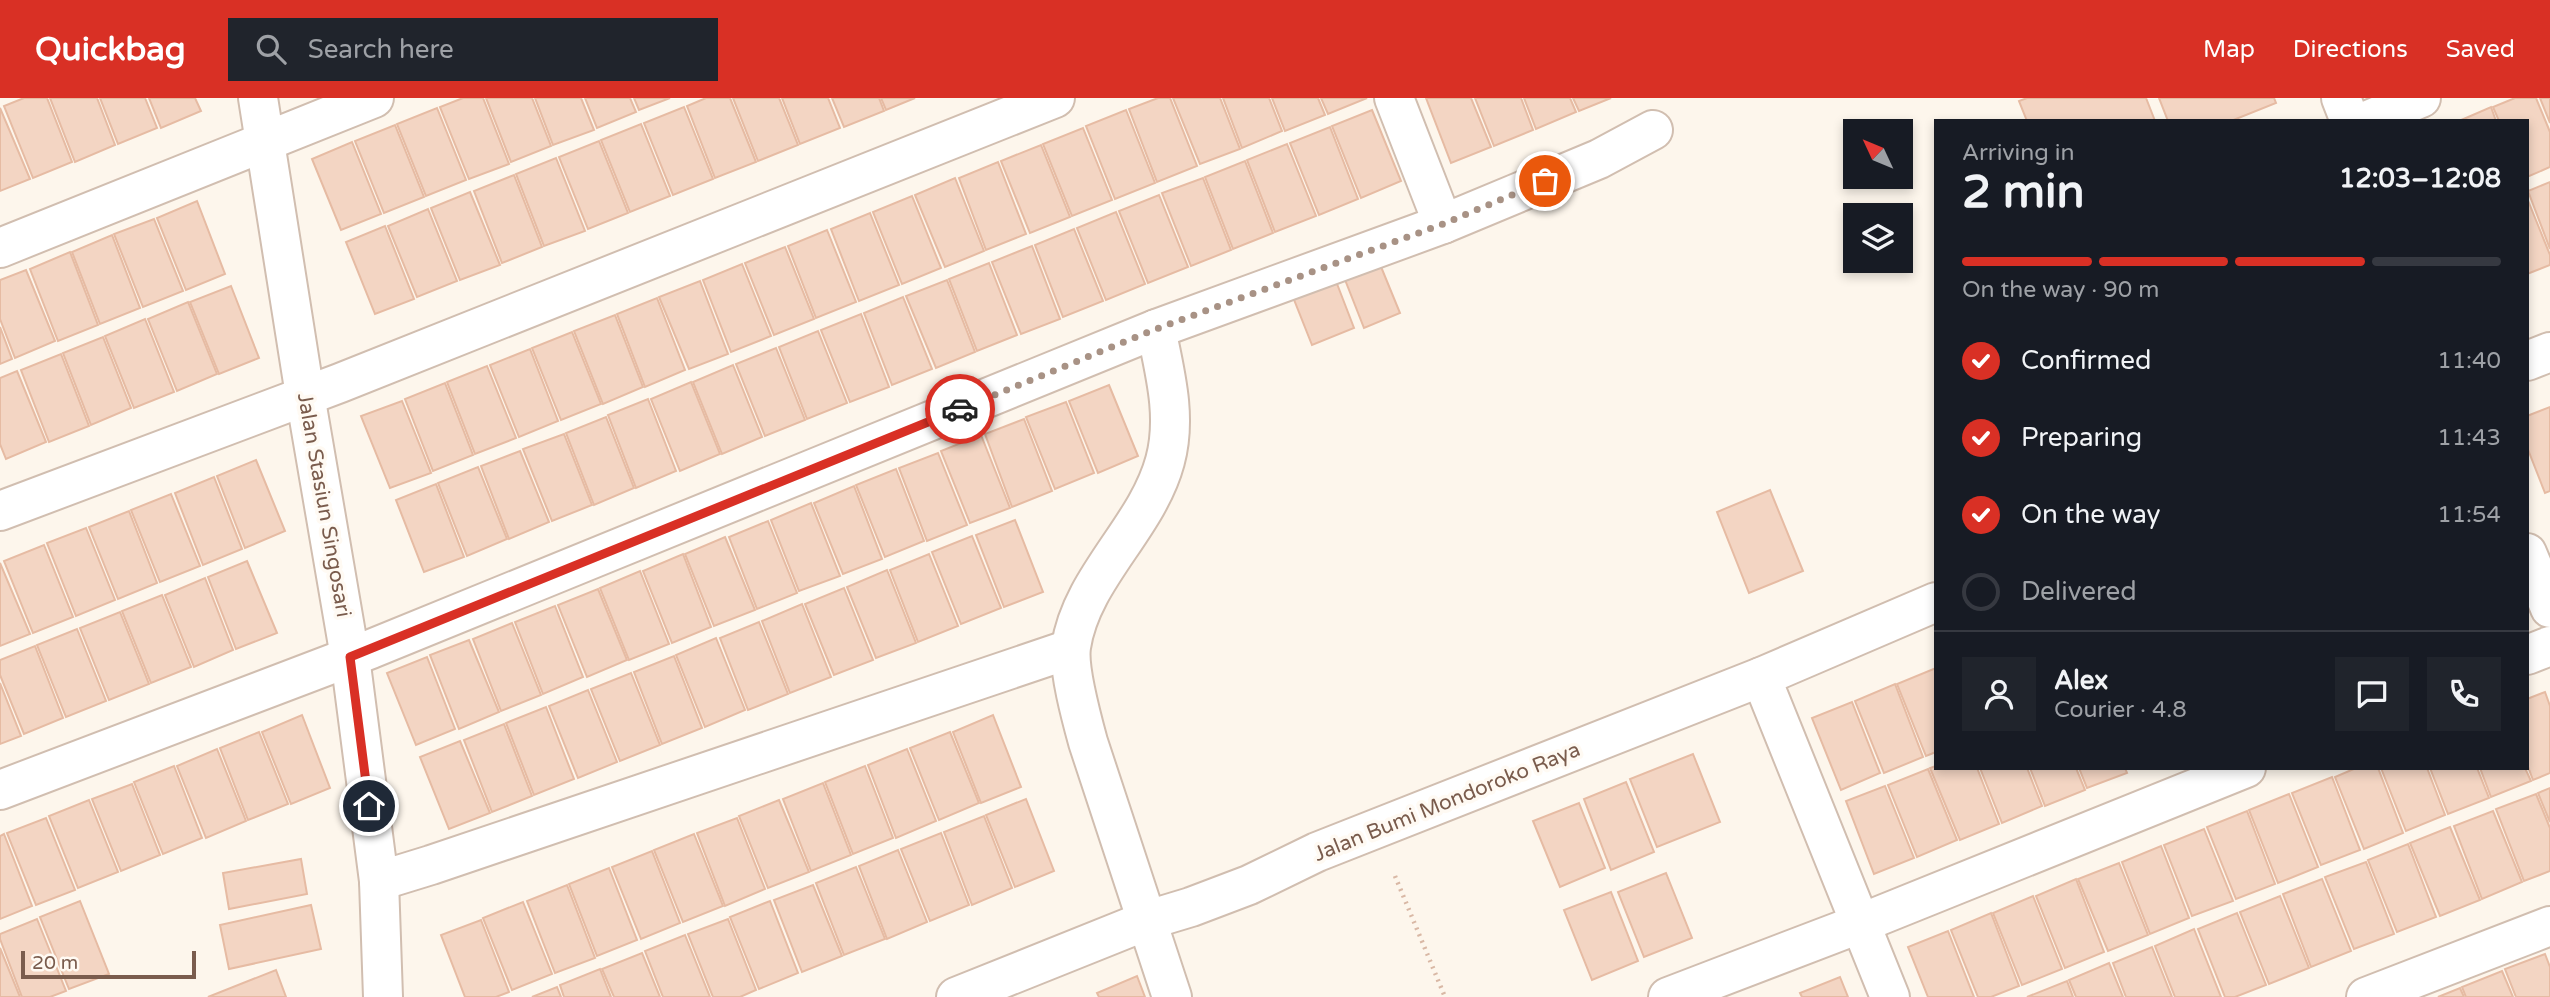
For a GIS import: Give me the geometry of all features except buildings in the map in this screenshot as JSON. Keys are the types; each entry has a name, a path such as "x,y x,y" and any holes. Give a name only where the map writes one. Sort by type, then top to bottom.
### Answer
{"street":[{"name":"Jalan Stasiun Singosari","path":"258,98 263,144 350,657 379,881 383,997"},
{"path":"0,248 374,98"},
{"path":"0,511 305,395 1055,98"},
{"path":"1394,98 1443,224"},
{"path":"2341,98 2349,119"},
{"path":"2371,119 2421,98"},
{"path":"0,790 350,657 1156,329 1443,224 1599,159 1653,130"},
{"path":"1156,329 1170,395 1170,437 1164,464 1133,528 1096,585 1080,616 1070,649 1078,708 1172,997"},
{"path":"2529,360 2550,352"},
{"path":"2529,558 2550,608"},
{"name":"Jalan Bumi Mondoroko Raya","path":"956,997 1148,920 1249,885 1317,852 1761,677 1934,603"},
{"path":"2529,654 2550,646"},
{"path":"379,881 1070,649"},
{"path":"1761,677 1890,997"},
{"path":"1668,997 1859,925 2241,770"},
{"path":"2366,997 2550,926"}],"path":[{"path":"1376,830 1445,997"}],"way so far":[{"path":"960,409 1156,329 1443,224 1545,181"}],"route":[{"path":"369,806 350,657 960,409"}]}
